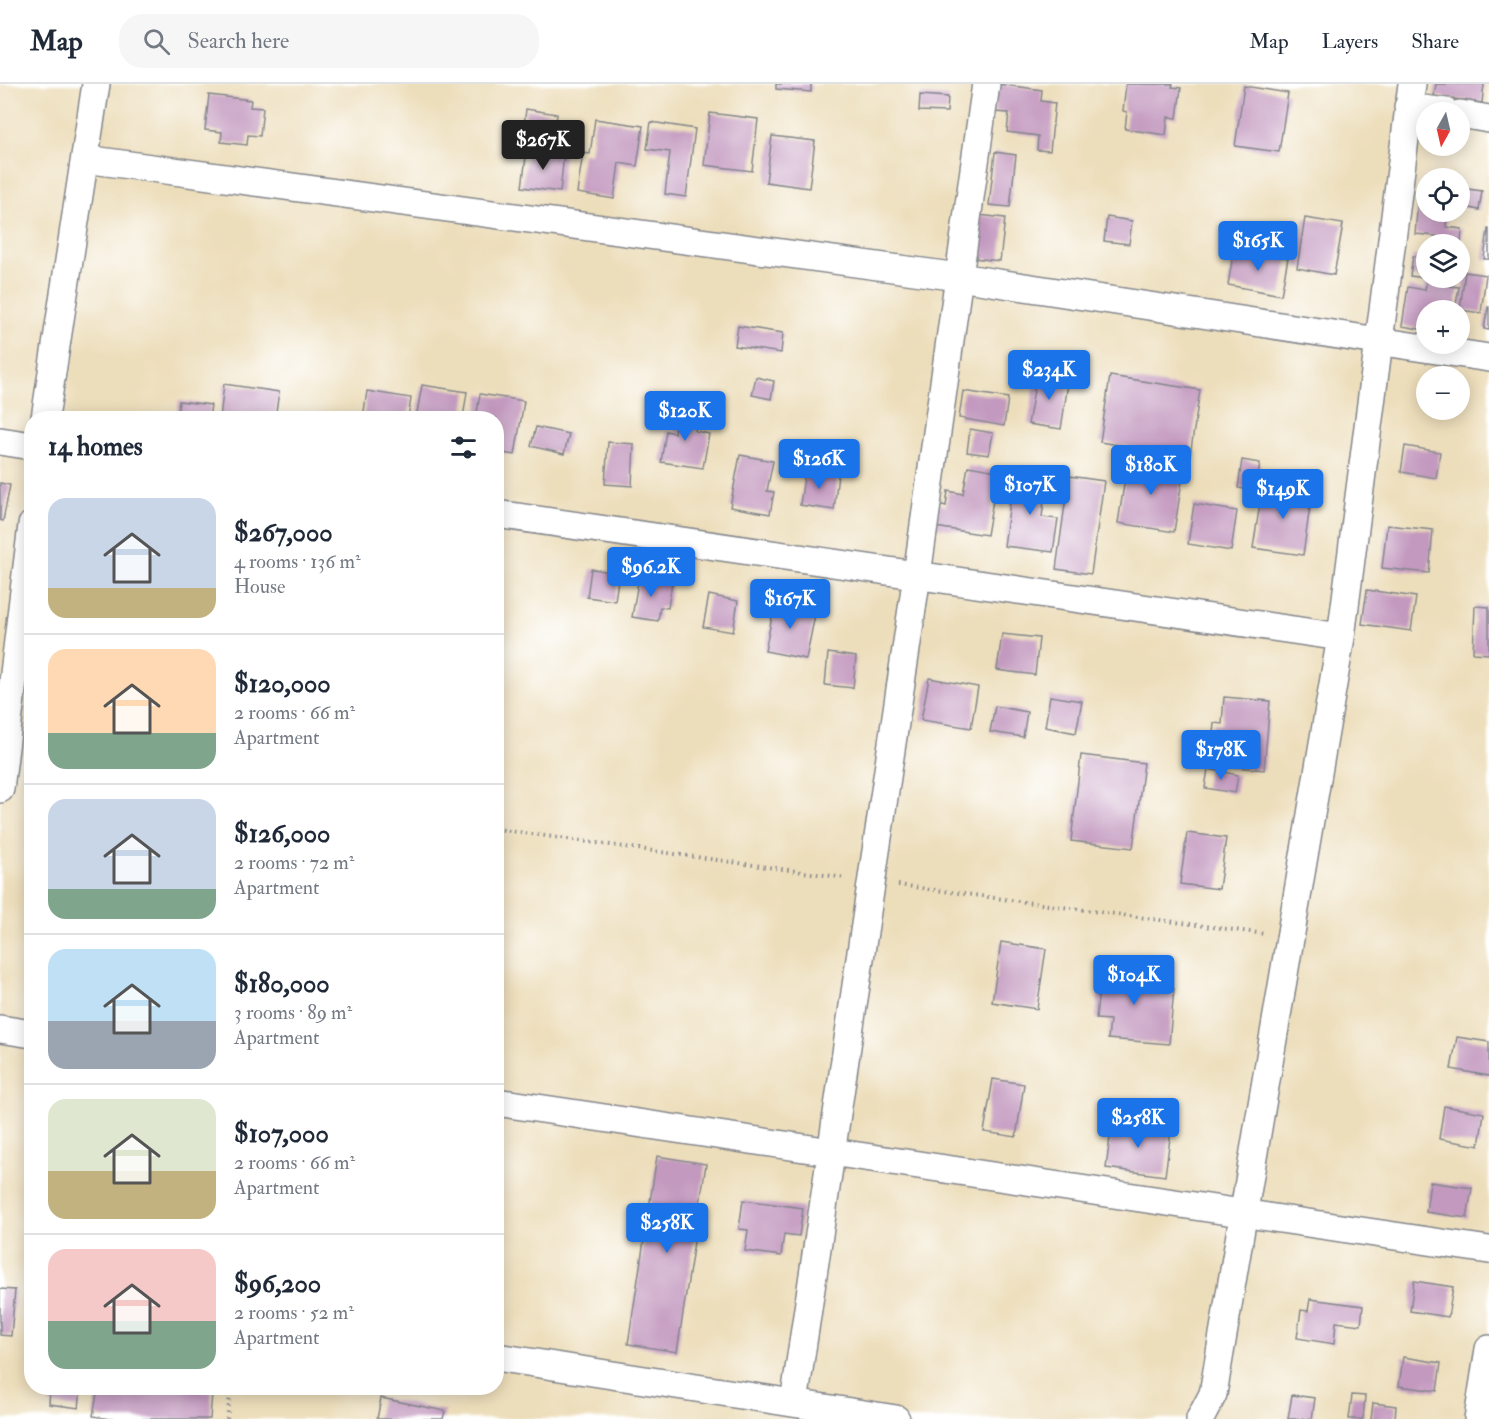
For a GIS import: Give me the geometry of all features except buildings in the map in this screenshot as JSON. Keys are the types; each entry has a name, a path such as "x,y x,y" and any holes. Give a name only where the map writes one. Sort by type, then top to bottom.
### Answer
{"street":[{"path":"46,411 96,84"},
{"path":"794,1403 917,575 986,84"},
{"path":"1200,1419 1213,1394 1341,637 1381,343 1410,95 1425,102"},
{"path":"1470,116 1489,119"},
{"path":"85,159 959,277 1489,358"},
{"path":"0,441 24,445"},
{"path":"504,515 1341,637"},
{"path":"0,789 24,591"},
{"path":"0,1029 24,1033"},
{"path":"504,1103 1489,1250"},
{"path":"1478,1419 1489,1349"},
{"path":"504,1358 896,1419"}],"path":[{"path":"227,1419 230,1395"}]}
